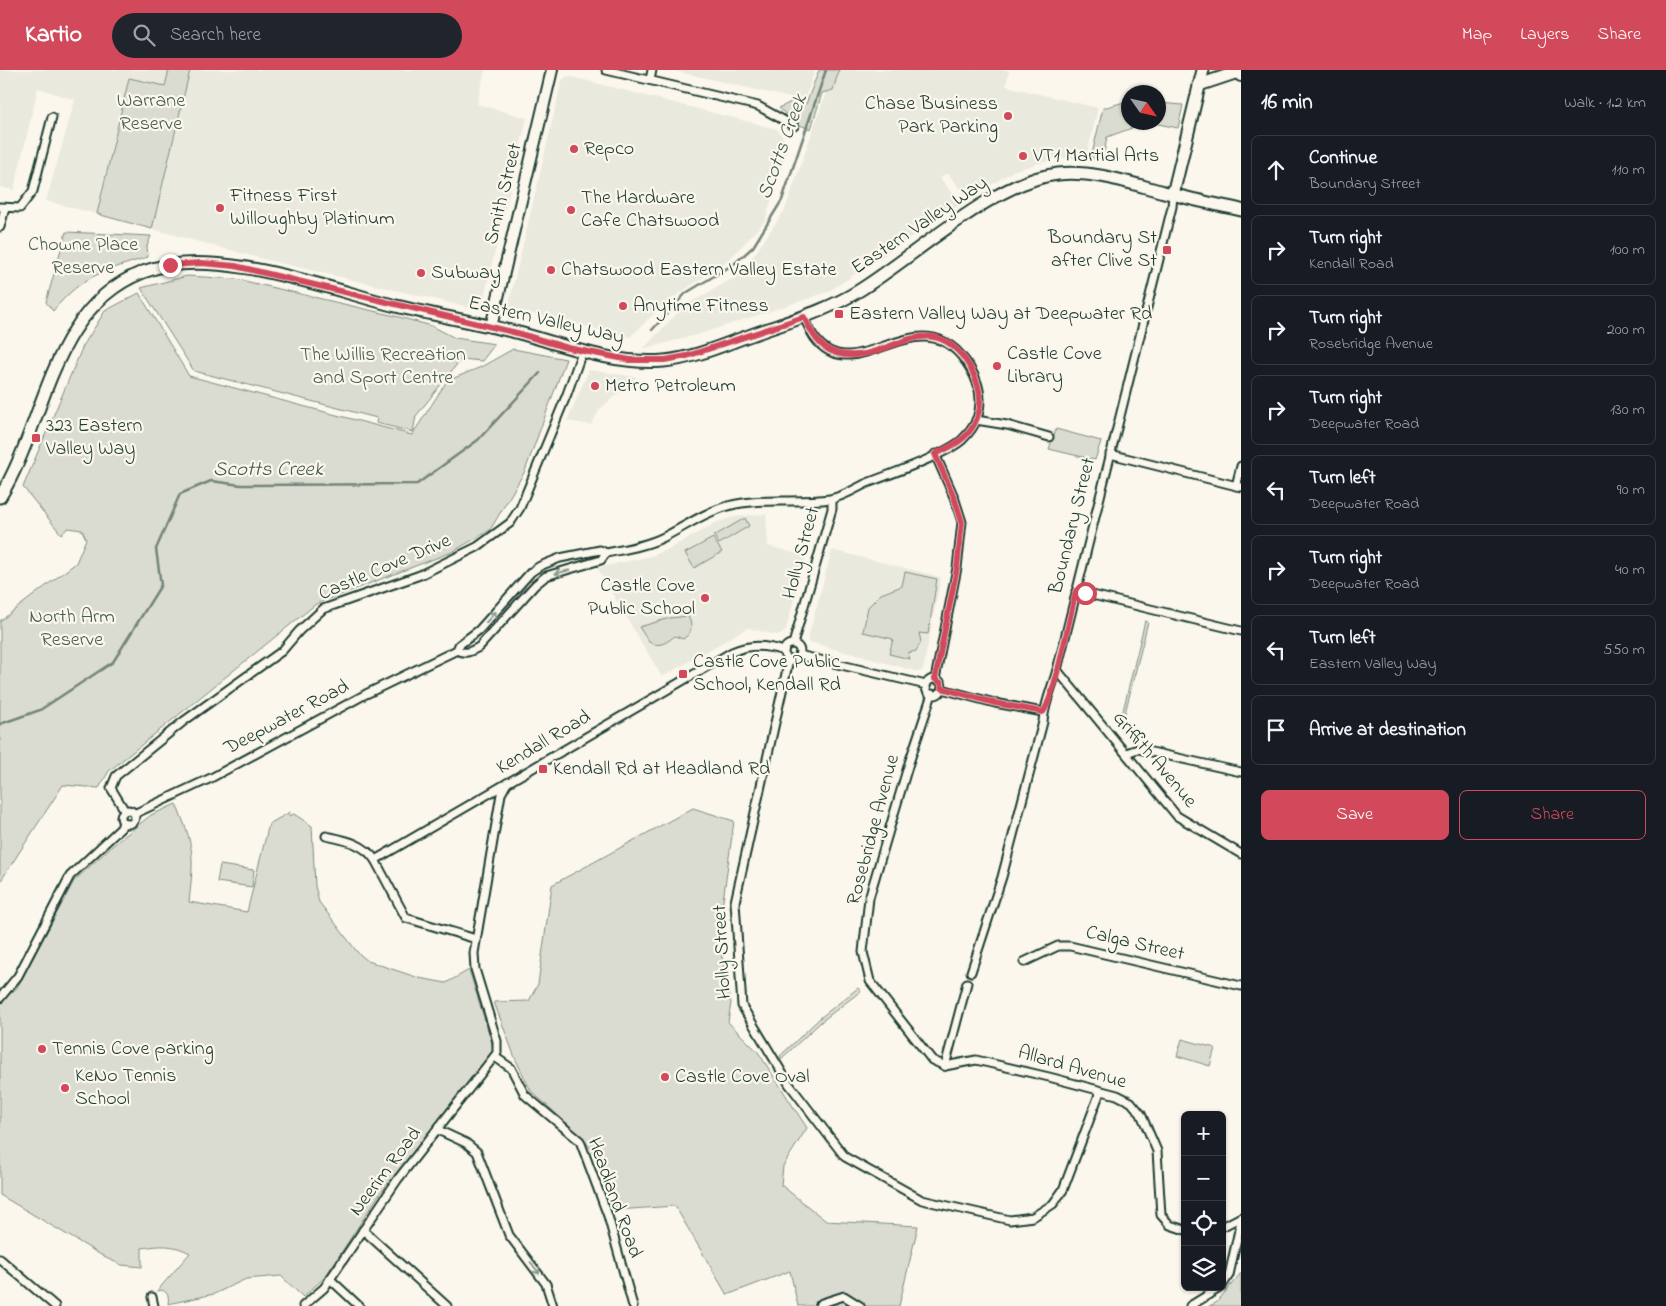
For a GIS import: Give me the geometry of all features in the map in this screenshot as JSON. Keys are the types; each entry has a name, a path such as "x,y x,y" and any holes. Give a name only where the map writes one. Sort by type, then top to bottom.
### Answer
{"main road":[{"name":"Boundary Street","path":"1173,194 1203,70"},
{"path":"1199,85 1240,72"},
{"name":"Eastern Valley Way","path":"0,497 16,467 55,368 70,336 92,306 105,294 145,271 186,263 227,265 490,327 582,352 613,358 665,360 687,356 804,317 834,305 861,290 983,204 1011,188 1036,178 1053,174 1083,173 1241,210"}],"street":[{"name":"Smith Street","path":"490,327 552,70"},
{"path":"606,70 758,106 794,126"},
{"path":"650,80 652,70"},
{"path":"0,227 3,207 20,208 33,191 52,117"},
{"name":"Boundary Street","path":"970,972 1002,877 1044,722 1043,712 1048,703 1057,670 1172,207 1173,194"},
{"name":"Deepwater Road","path":"134,814 210,778 357,698 456,650 459,645 479,630 531,572 540,566 560,558 600,550 606,553 647,544 663,538 710,511 731,505 832,499 935,454 961,440 976,420 980,396 975,376 958,351 947,341 934,336 918,336 873,351 855,354 838,353 828,350 813,337 804,317"},
{"name":"Castle Cove Drive","path":"125,811 111,788 116,776 184,721 282,651 299,631 323,609 420,575 477,547 510,523 520,508 567,394 582,352"},
{"path":"976,420 1007,425 1049,437"},
{"path":"935,454 954,497 962,522 957,568 935,679"},
{"path":"1110,454 1238,486 1241,466"},
{"name":"Holly Street","path":"793,644 832,509 832,499"},
{"name":"Deepwater Road","path":"456,650 462,653 470,652 479,647 530,590 546,576 601,560 606,553"},
{"path":"1076,591 1241,631"},
{"path":"793,644 799,649 799,654 797,659 789,660 784,656 784,651 788,645 793,644"},
{"name":"Kendall Road","path":"375,860 732,652 756,645 784,651"},
{"path":"799,654 926,684"},
{"name":"Holly Street","path":"789,660 735,902 742,1006 774,1063 845,1156 922,1200 1010,1220 1033,1217 1053,1204 1063,1190 1100,1092"},
{"name":"Griffith Avenue","path":"1057,670 1177,816 1241,854"},
{"path":"926,684 935,679"},
{"path":"935,679 941,683 942,688"},
{"path":"926,684 926,690 932,694 937,694 942,688"},
{"path":"942,688 995,703 1043,712"},
{"name":"Rosebridge Avenue","path":"932,694 909,763 869,898 863,952 870,981 932,1060 945,1066"},
{"path":"1126,753 1138,749 1241,772"},
{"path":"495,1057 498,1041 473,961 501,794 507,784"},
{"path":"0,998 18,976 70,876 120,828 123,822 121,816 125,811 129,810 134,814 132,823 123,822"},
{"path":"326,836 362,847 370,852 406,918 476,938"},
{"name":"Calga Street","path":"1024,962 1058,946 1070,946 1241,986"},
{"path":"945,1066 967,983"},
{"name":"Neerim Road","path":"303,1306 316,1297 330,1279 398,1179 495,1057"},
{"name":"Headland Road","path":"495,1057 511,1068 525,1095 580,1141 608,1216 633,1306"},
{"name":"Allard Avenue","path":"945,1066 976,1060 1117,1095 1131,1102 1141,1114 1157,1151 1161,1215 1170,1225 1181,1229"},
{"path":"438,1130 466,1144 477,1152 509,1235 546,1284 553,1306"},
{"path":"1226,1225 1241,1219"},
{"path":"1226,1280 1229,1275 1241,1219"},
{"path":"363,1230 446,1306"},
{"path":"0,1259 54,1306"},
{"path":"330,1279 359,1306"},
{"path":"1190,1306 1215,1291"},
{"path":"819,1306 822,1303 844,1296 860,1306"},
{"path":"152,1297 154,1306"}],"shaded area":[{"path":"0,70 485,70 477,104 527,118 482,306 476,309 263,259 152,229 185,92 129,78 97,214 46,201 75,100 38,88 14,190 0,187"},
{"path":"671,70 815,70 804,101"},
{"path":"837,70 1009,70 1006,86 1098,108 1086,158 1059,158 1013,171 969,199 947,173 940,178 961,204 828,292 700,334 643,349 684,306 741,274 785,210 828,87"},
{"path":"568,76 777,129 788,145 765,221 729,260 664,304 630,337 508,308 562,80"},
{"path":"589,370 637,377 600,409 591,425 567,421"},
{"name":"Castle Cove Public School","path":"766,514 768,546 806,556 785,632 777,635 747,628 662,677 597,568 651,556 671,548 717,522 733,517"},
{"path":"832,550 941,577 923,670 919,672 809,642 808,638"}],"green space":[{"name":"Warrane Reserve","path":"169,70 190,70 152,229 97,214 129,78 165,86"},
{"path":"819,70 839,70 833,90 822,93 811,129 799,125 779,108 793,101 806,104"},
{"path":"1121,103 1121,130 1126,130 1107,137 1103,159 1091,158 1103,108"},
{"path":"1166,104 1183,105 1178,128 1166,126"},
{"name":"Chowne Place Reserve","path":"66,232 151,236 147,246 148,257 107,270 85,281 74,289 53,311 46,302"},
{"name":"The Willis Recreation and Sport Centre","path":"187,276 236,279 395,316 432,326 455,338 495,344 482,361 461,359 416,416 413,432 376,423 377,418 194,371 141,288"},
{"name":"North Arm Reserve","path":"139,293 189,376 412,435 447,381 481,367 513,349 566,359 525,471 490,530 452,552 316,604 109,771 99,788 63,785 0,882 0,621 76,563 86,539 82,530 68,528 61,534 23,487 83,346 105,311"},
{"path":"1056,429 1101,441 1095,460 1049,449"},
{"path":"745,518 749,526 719,544 714,536"},
{"path":"713,538 722,552 694,568 685,553"},
{"path":"905,572 937,579 928,634 919,633 921,642 916,651 908,653 910,659 889,654 893,639 863,632 868,607 881,594 902,586"},
{"path":"688,616 691,629 683,639 675,636 666,642 653,644 649,642 639,627 670,618"},
{"path":"1145,621 1148,622 1121,729 1119,727"},
{"path":"176,804 187,831 192,852 189,902 247,912 269,824 290,812 289,816 294,814 312,826 315,886 319,902 358,953 368,961 419,978 446,983 469,970 491,1040 493,1050 487,1059 379,1195 325,1277 303,1297 281,1276 246,1279 214,1294 168,1304 167,1294 162,1290 157,1291 190,1253 167,1246 142,1248 142,1267 122,1265 108,1259 0,1195 0,1002 17,988 74,881 112,846 151,815"},
{"path":"693,808 734,821 718,937 731,1003 728,1022 758,1052 807,1128 783,1166 781,1185 826,1221 918,1226 899,1306 798,1306 790,1271 727,1295 675,1206 616,1210 611,1176 581,1136 531,1091 515,1058 494,1002 529,1001 538,984 552,885"},
{"path":"220,865 254,870 252,887 217,882"},
{"path":"858,988 861,991 822,1021 781,1059 780,1056 820,1018"},
{"path":"1182,1039 1215,1048 1210,1066 1177,1056"},
{"path":"1241,1273 1241,1306 1209,1306 1216,1303"}],"waterway":[{"name":"Scotts Creek","path":"652,330 686,293 734,264 753,247 782,200 826,70"},
{"name":"Scotts Creek","path":"0,724 40,710 113,662 161,585 156,549 180,494 211,481 241,485 417,484 478,440 540,373"}],"place":[{"name":"Chase Business Park Parking","path":"1008,116"},
{"name":"Repco","path":"574,149"},
{"name":"VT1 Martial Arts","path":"1023,156"},
{"name":"Fitness First Willoughby Platinum","path":"220,208"},
{"name":"The Hardware Cafe Chatswood","path":"571,210"},
{"name":"Boundary St after Clive St","path":"1167,250"},
{"name":"Chatswood Eastern Valley Estate","path":"551,270"},
{"name":"Subway","path":"421,273"},
{"name":"Anytime Fitness","path":"623,306"},
{"name":"Eastern Valley Way at Deepwater Rd","path":"839,314"},
{"name":"Castle Cove Library","path":"997,366"},
{"name":"Metro Petroleum","path":"595,386"},
{"name":"323 Eastern Valley Way","path":"36,438"},
{"name":"Castle Cove Public School","path":"705,598"},
{"name":"Castle Cove Public School, Kendall Rd","path":"683,674"},
{"name":"Kendall Rd at Headland Rd","path":"543,769"},
{"name":"Tennis Cove parking","path":"42,1049"},
{"name":"Castle Cove Oval","path":"665,1077"},
{"name":"KeNo Tennis School","path":"65,1088"}],"route":[{"path":"170,265 219,263 235,266 395,306 517,333 568,348 630,360 665,360 687,356 804,317 813,337 828,350 838,353 855,354 873,351 918,336 940,338 953,345 967,362 975,376 980,396 980,405 972,429 957,444 935,454 954,497 962,522 957,568 938,672 935,679 940,681 942,688 995,703 1043,712 1048,703 1057,670 1076,591 1085,593"}]}
